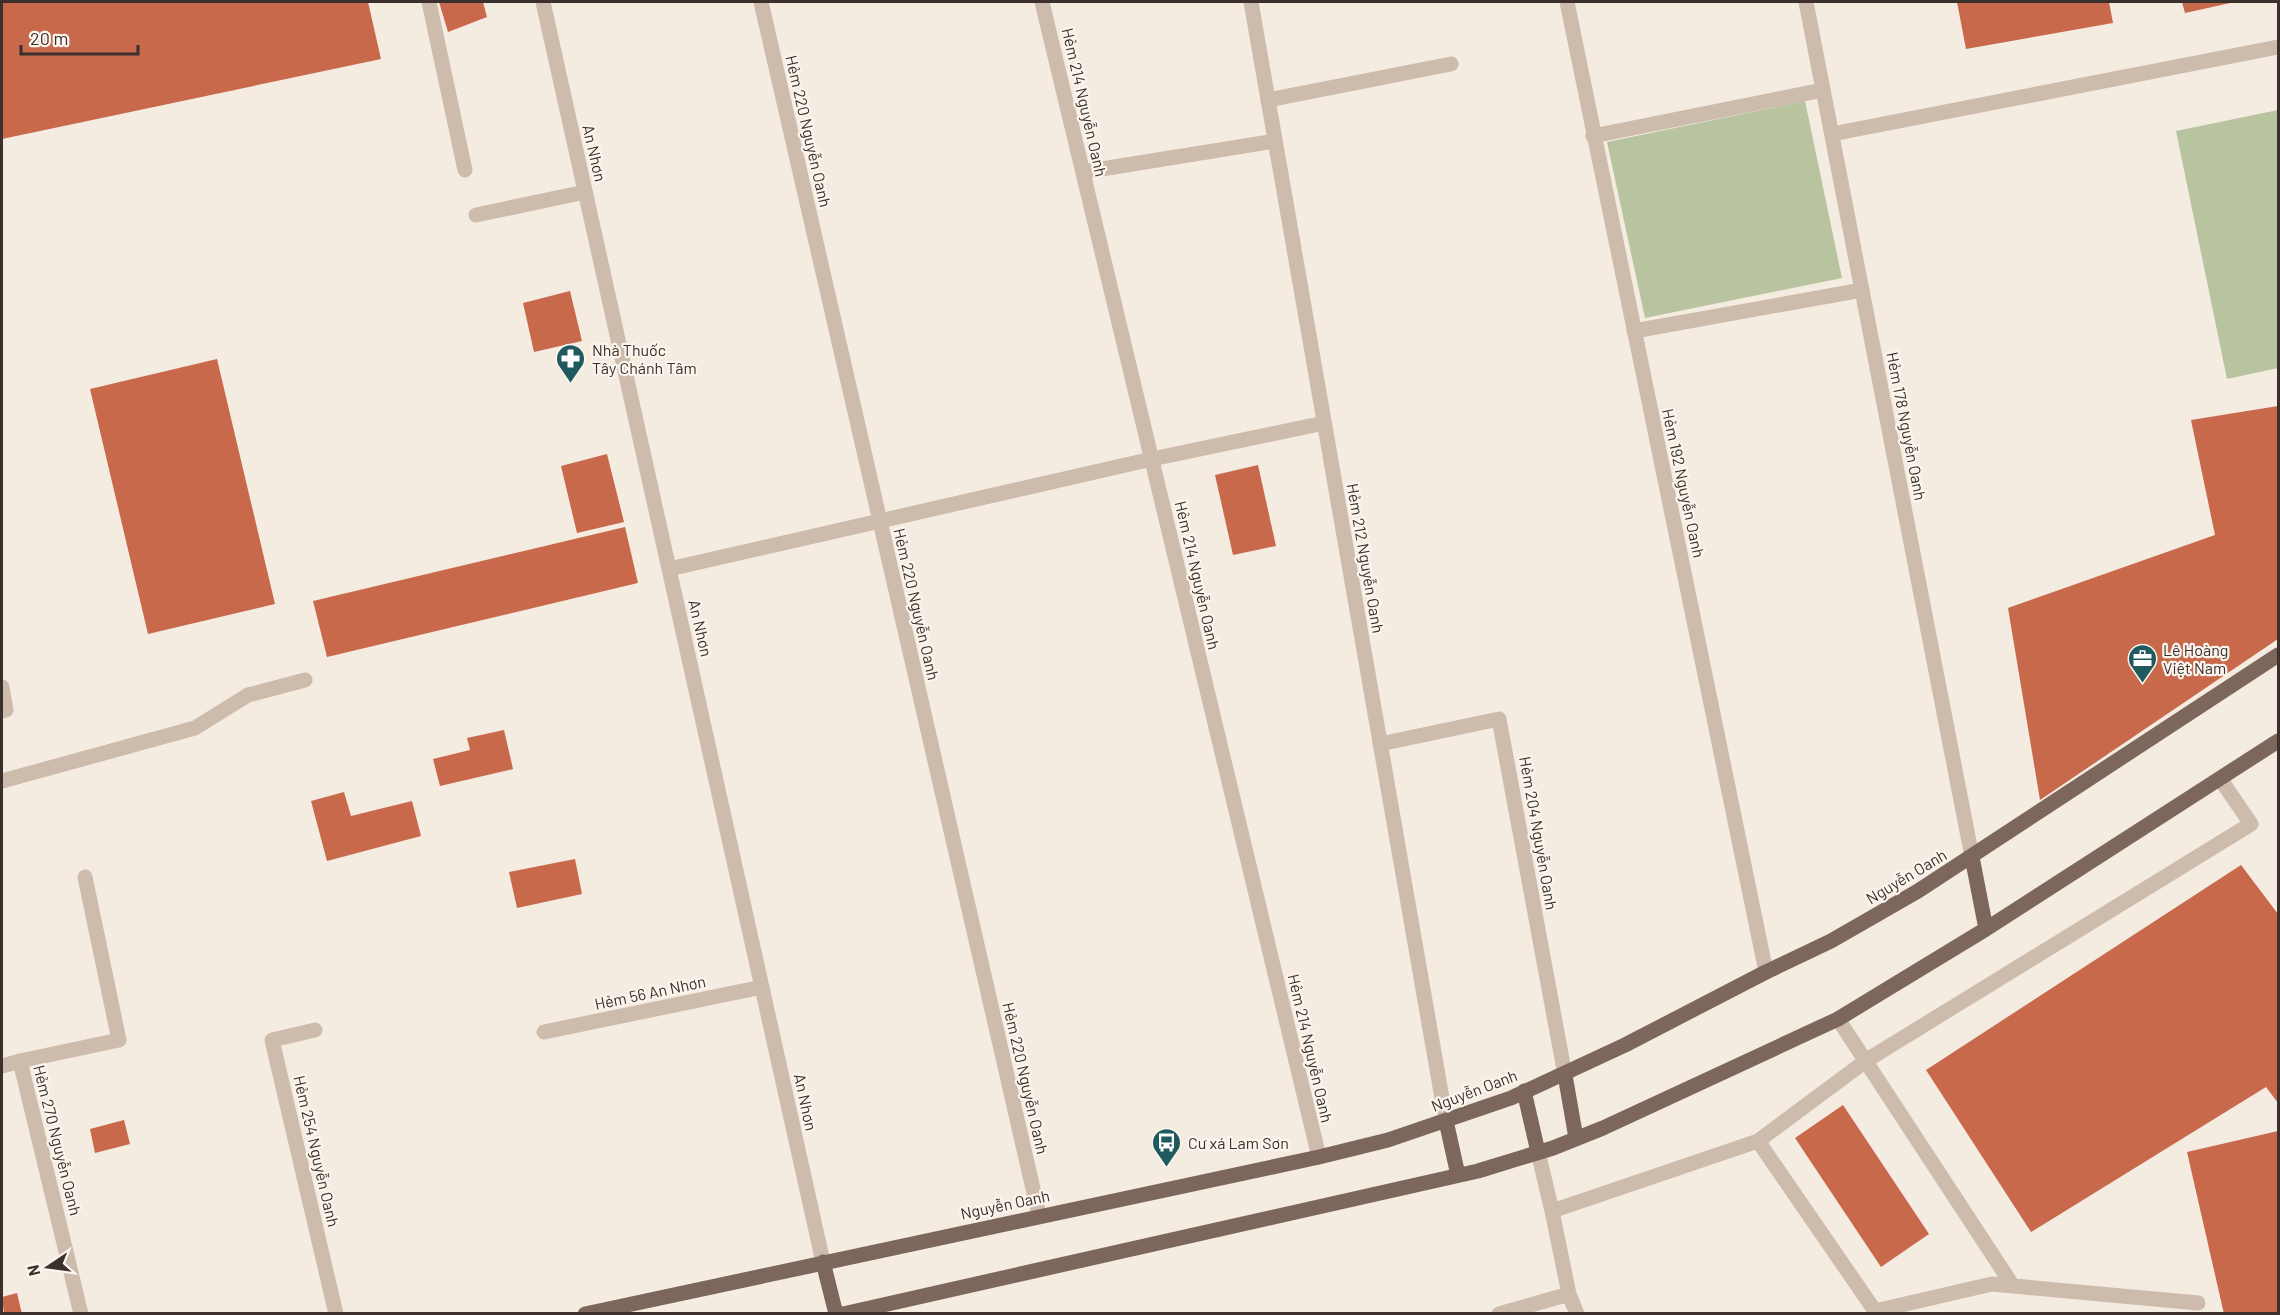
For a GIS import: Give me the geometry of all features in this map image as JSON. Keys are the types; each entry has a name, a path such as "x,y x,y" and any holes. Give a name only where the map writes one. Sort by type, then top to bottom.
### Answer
{"main road":[{"name":"Nguyễn Oanh","path":"585,1314 1039,1215 1319,1157 1388,1140 1524,1091 1565,1074 1766,972 1831,942 1972,856 2278,655"},
{"path":"843,1314 1458,1175 1538,1152 1576,1138 1755,1059 1838,1019 1986,929 2221,780 2278,741"},
{"path":"1972,856 1986,929"},
{"path":"1565,1074 1576,1138"},
{"path":"1524,1091 1538,1152"},
{"path":"1446,1121 1458,1175"},
{"path":"823,1262 836,1314"}],"street":[{"path":"429,2 465,170"},
{"name":"An Nhơn","path":"543,2 823,1262"},
{"name":"Hẻm 220 Nguyễn Oanh","path":"761,2 1039,1215"},
{"name":"Hẻm 214 Nguyễn Oanh","path":"1042,2 1319,1157"},
{"name":"Hẻm 212 Nguyễn Oanh","path":"1251,2 1446,1121"},
{"name":"Hẻm 192 Nguyễn Oanh","path":"1567,2 1766,972"},
{"name":"Hẻm 178 Nguyễn Oanh","path":"1806,2 1972,856"},
{"path":"1832,134 2278,47"},
{"path":"1268,100 1451,64"},
{"path":"1593,135 1823,90"},
{"path":"1083,172 1275,141"},
{"path":"476,215 585,192"},
{"path":"1634,331 1862,290"},
{"path":"669,569 1152,459 1324,423"},
{"path":"2,781 195,728 248,695 305,680"},
{"path":"2,687 6,710 2,711"},
{"name":"Hẻm 204 Nguyễn Oanh","path":"1380,744 1499,719 1565,1074"},
{"path":"1552,1211 1758,1141 1867,1060 2251,824 2221,780"},
{"name":"Hẻm 270 Nguyễn Oanh","path":"81,1314 20,1061 120,1040 85,877"},
{"name":"Hẻm 56 An Nhơn","path":"544,1032 762,987"},
{"path":"1838,1019 2013,1286"},
{"name":"Hẻm 254 Nguyễn Oanh","path":"315,1030 272,1040 336,1314"},
{"path":"2,1066 20,1061"},
{"path":"1758,1141 1875,1311 1992,1284 2198,1303"},
{"path":"1538,1152 1569,1294 1577,1314"},
{"path":"1499,1314 1569,1294"}],"green space":[{"path":"1805,101 1842,278 1645,318 1607,142"},
{"path":"2278,110 2278,368 2227,379 2176,131"}],"building":[{"path":"2,2 368,2 381,59 2,139"},
{"path":"439,2 483,2 487,17 448,32"},
{"path":"1957,2 2109,2 2113,23 1966,49"},
{"path":"2182,2 2235,2 2185,13"},
{"path":"570,291 582,341 534,352 523,303"},
{"path":"217,359 275,604 148,634 90,389"},
{"path":"2278,406 2278,639 2040,800 2008,608 2215,535 2191,420"},
{"path":"607,454 624,522 577,533 561,466"},
{"path":"1258,465 1276,546 1233,555 1215,475"},
{"path":"625,527 638,583 327,657 313,601"},
{"path":"504,730 513,769 440,786 433,759 470,750 467,738"},
{"path":"344,792 351,816 412,801 421,836 327,861 311,801"},
{"path":"575,859 582,894 517,908 509,872"},
{"path":"2241,865 2278,914 2278,1103 2266,1087 2031,1232 1926,1070"},
{"path":"1843,1105 1929,1234 1881,1267 1795,1138"},
{"path":"124,1120 130,1144 95,1153 90,1129"},
{"path":"2278,1131 2278,1314 2224,1314 2187,1152"},
{"path":"17,1293 22,1314 4,1314 2,1297"}],"place":[{"name":"Nhà Thuốc Tây Chánh Tâm","path":"571,384"},
{"name":"Lê Hoàng Việt Nam","path":"2142,684"},
{"name":"Cư xá Lam Sơn","path":"1167,1168"}]}
